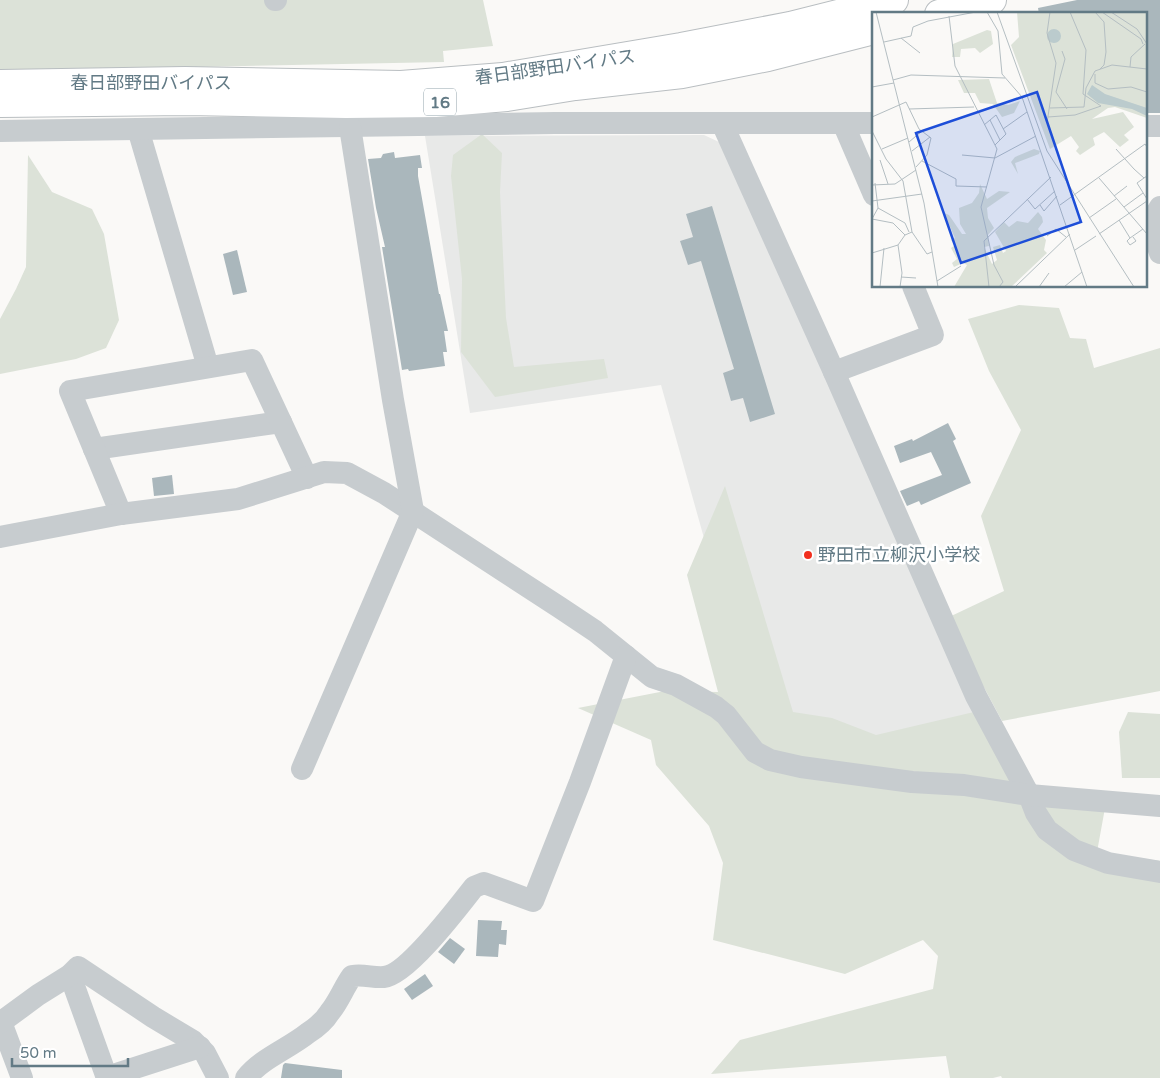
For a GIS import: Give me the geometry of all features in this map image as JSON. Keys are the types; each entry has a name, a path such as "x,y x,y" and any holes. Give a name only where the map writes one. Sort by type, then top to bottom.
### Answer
{"highway":[{"name":"春日部野田バイパス","path":"0,84 185,81 401,85 503,77 690,46 790,26 894,0"},
{"path":"947,12 992,0"},
{"name":"春日部野田バイパス","path":"0,103 187,100 346,104 435,103 682,74 768,56 872,30"}],"street":[{"path":"0,131 555,123 872,123"},
{"path":"722,123 976,696 1029,795 1036,813 1047,830 1074,850 1108,863 1160,872"},
{"path":"843,123 872,190"},
{"path":"302,769 413,511 350,127"},
{"path":"138,129 208,367"},
{"path":"1153,216 1150,223 1160,253"},
{"path":"834,372 933,335 914,288"},
{"path":"121,514 70,391 252,360 307,478"},
{"path":"94,449 281,422"},
{"path":"0,537 121,514 238,499 324,472 347,473 413,511 574,616 652,677 676,685 716,706 726,715 755,752 770,760 801,767 912,782 964,785 1029,795 1160,806"},
{"path":"246,1078 269,1058 289,1048 310,1032 331,1012 352,976 384,977 400,969 432,939 474,886 484,883 533,901 580,782 626,656"},
{"path":"22,1078 0,1022 70,975 78,967 193,1041 206,1052 218,1078"},
{"path":"70,975 107,1077 200,1047"}],"shaded area":[{"path":"0,0 483,0 493,46 443,51 444,62 0,71"},
{"path":"482,134 502,153 500,192 506,318 514,367 604,359 608,378 495,397 461,352 462,279 451,176 453,155"},
{"name":"野田市立柳沢小学校","path":"704,135 719,142 1014,780 763,748 661,385 470,413 425,136"},
{"path":"28,155 52,192 92,209 104,234 119,320 106,348 76,359 0,374 0,319 26,267"},
{"path":"1019,305 1059,308 1070,338 1086,339 1094,368 1160,348 1160,691 1002,721 947,618 1004,591 981,516 1021,430 989,371 968,319"},
{"path":"725,486 793,712 832,718 876,735 974,712 1014,786 1105,808 1097,852 1160,861 1160,1078 1002,1078 1001,1076 993,1078 950,1078 946,1056 711,1074 740,1040 933,989 938,956 923,940 845,974 713,940 723,863 709,826 656,765 651,740 578,708 665,691 718,692 687,575"},
{"path":"1128,712 1160,714 1160,778 1122,778 1119,732"}],"building":[{"path":"1077,0 1160,0 1160,113 1148,113 1148,12 1039,12 1038,8"},
{"path":"394,152 395,158 420,155 422,168 418,168 418,176 439,294 448,331 444,331 447,352 443,352 445,366 409,371 408,369 402,370 382,247 385,247 368,159 381,158 383,154"},
{"path":"712,206 775,414 750,422 743,398 731,401 723,373 734,369 701,261 688,265 680,241 693,237 686,214"},
{"path":"237,250 247,292 233,295 223,254"},
{"path":"948,423 956,439 953,441 971,483 921,505 919,501 907,506 900,491 942,475 931,452 900,463 894,446 912,439 913,441"},
{"path":"172,475 174,494 154,496 152,478"},
{"path":"478,920 502,921 501,930 507,930 506,945 499,944 498,957 476,956"},
{"path":"450,938 465,949 454,964 438,952"},
{"path":"425,974 433,986 412,1000 404,989"},
{"path":"285,1063 342,1070 342,1078 281,1078"}],"place":[{"name":"野田市立柳沢小学校","path":"808,555"}]}
